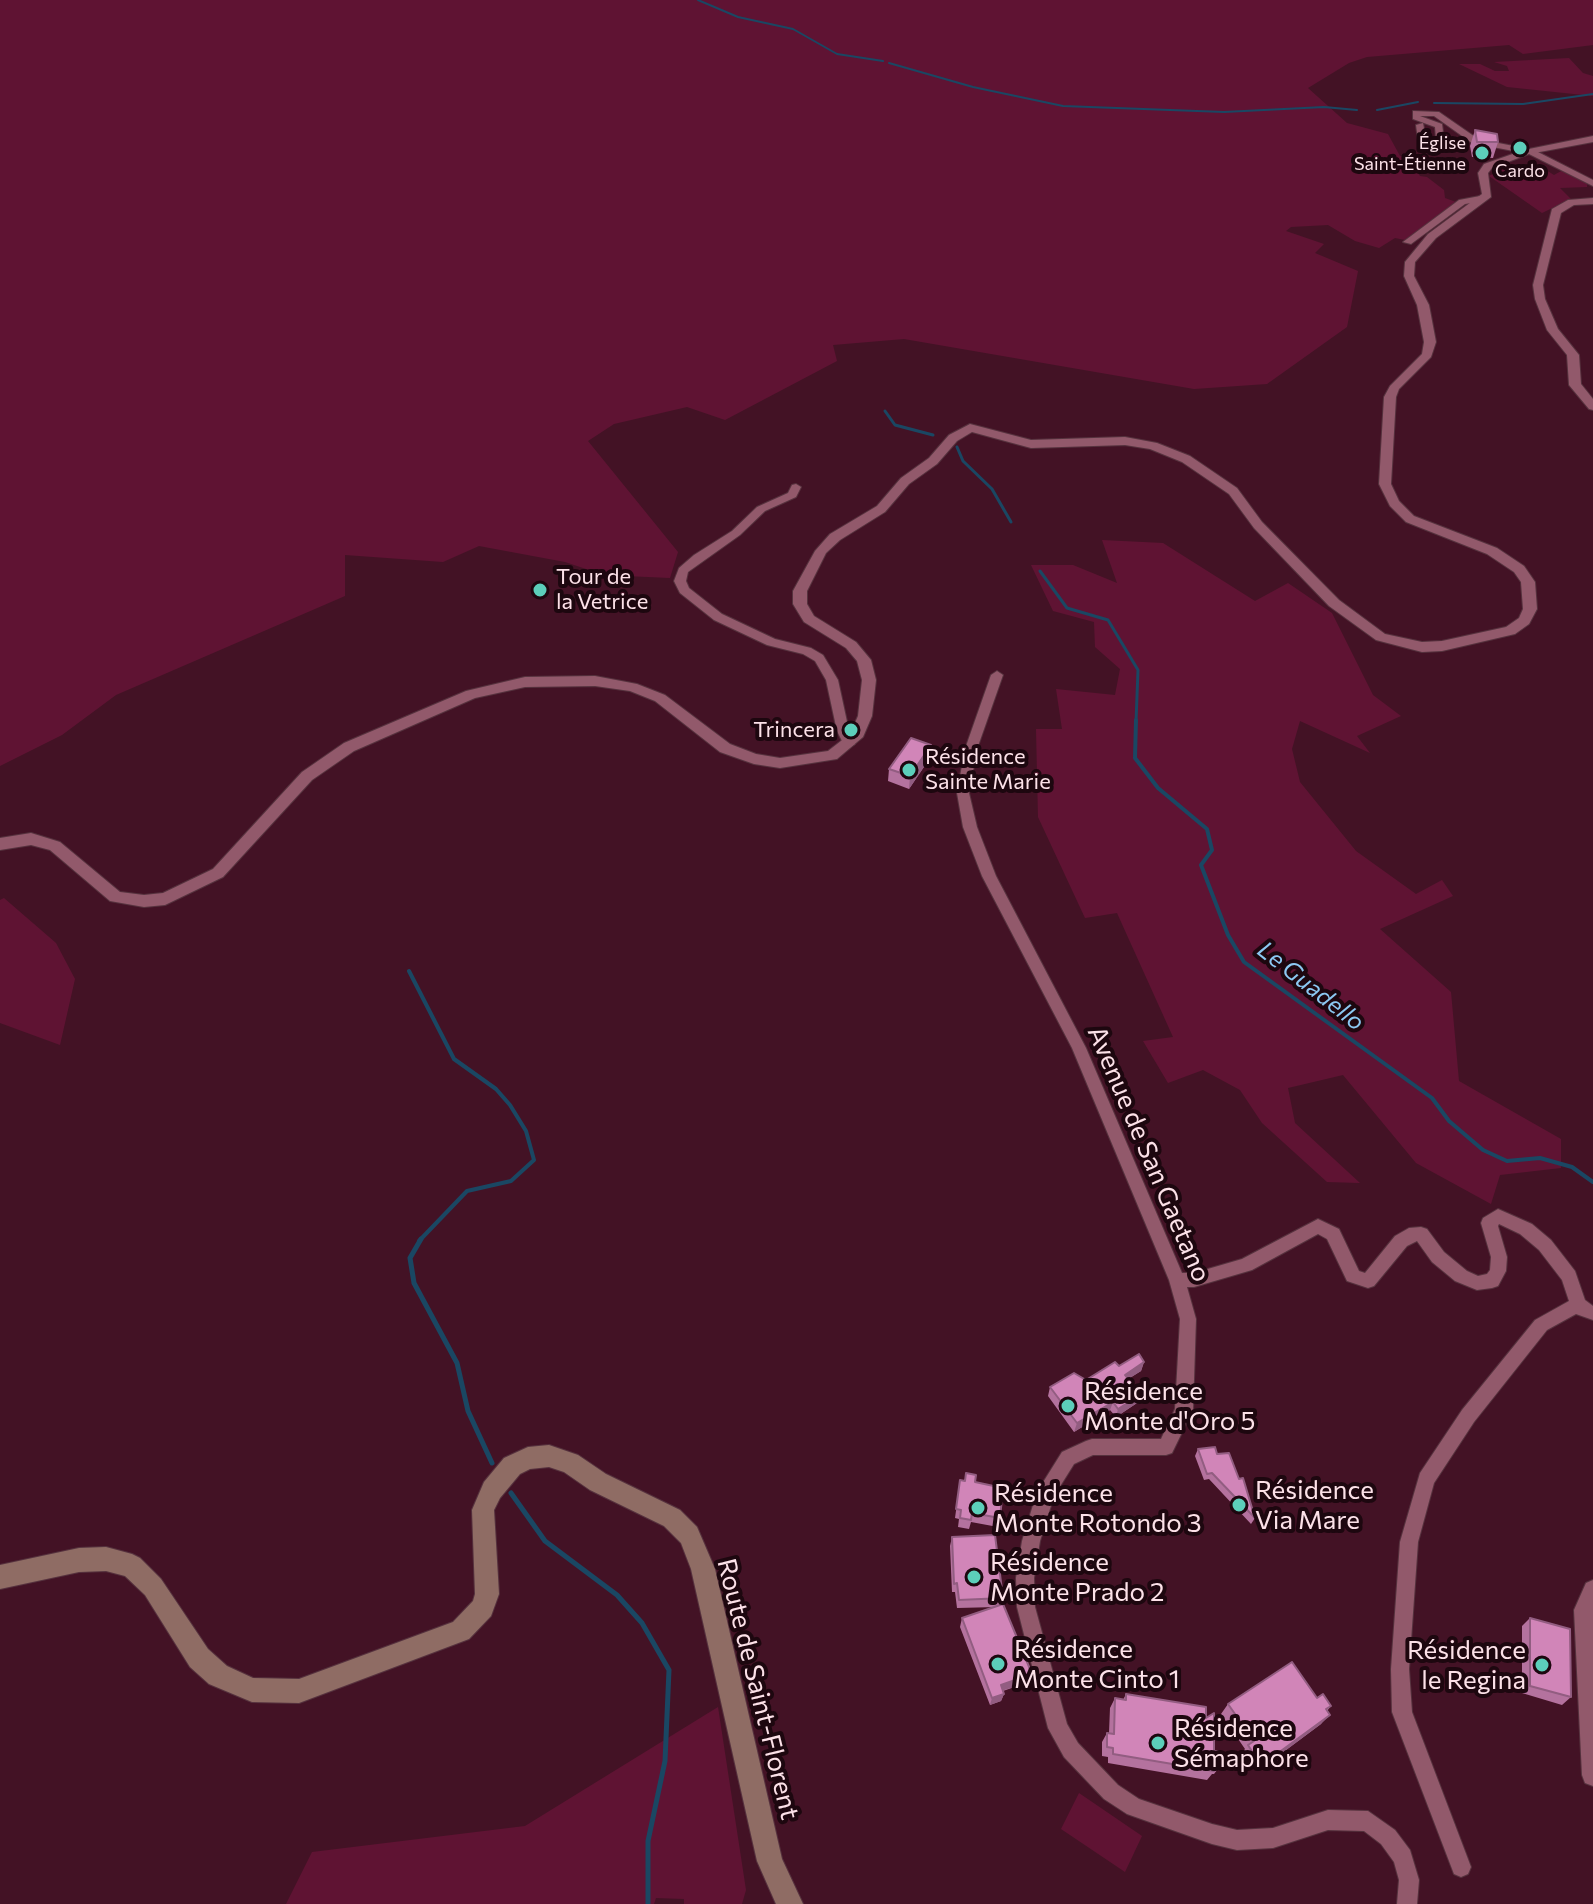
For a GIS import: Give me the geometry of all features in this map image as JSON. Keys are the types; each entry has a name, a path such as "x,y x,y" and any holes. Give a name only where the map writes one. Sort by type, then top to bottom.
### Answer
{"main road":[{"name":"Route de Saint-Florent","path":"0,1577 79,1560 106,1559 132,1566 153,1587 199,1658 218,1675 252,1690 299,1691 461,1631 483,1608 487,1594 483,1510 492,1490 512,1466 528,1458 549,1456 570,1463 672,1518 689,1535 703,1569 770,1861 790,1904"}],"street":[{"path":"1420,125 1422,140 1432,150 1446,148 1440,139 1439,126 1416,117 1416,113 1436,114 1472,139 1529,152 1593,183"},
{"path":"0,844 31,839 55,846 116,897 144,901 165,899 218,873 307,776 349,747 471,694 525,682 595,681 632,687 660,698 725,748 754,759 780,763 832,755 856,737 868,700 869,680 864,660 851,645 809,619 800,604 800,591 821,551 835,537 881,509 905,481 933,461 953,438 970,428 1031,444 1125,441 1153,446 1186,459 1233,491 1258,525 1315,585 1381,637 1410,645 1442,646 1510,631 1524,621 1530,609 1528,582 1519,569 1492,551 1410,519 1394,503 1385,484 1390,397 1394,388 1427,355 1430,342 1423,305 1409,276 1410,262 1432,236 1487,195 1485,169 1529,152 1593,139"},
{"path":"1408,242 1462,202 1480,199"},
{"path":"1593,201 1572,202 1556,211 1538,285 1540,299 1553,330 1573,355 1575,385 1593,406"},
{"path":"796,487 792,495 761,509 736,533 698,558 683,571 680,581 684,590 718,617 754,636 807,651 819,658 832,680 843,731 849,744"},
{"name":"Avenue de San Gaetano","path":"997,675 971,749 963,793 970,827 989,876 1079,1048 1177,1280 1188,1319 1184,1410 1166,1447 1092,1447 1068,1458 1046,1492 1031,1541 1025,1578 1026,1607 1058,1728 1071,1750 1111,1792 1134,1807 1212,1834 1237,1840 1273,1838 1328,1820 1368,1821 1388,1837 1403,1857 1409,1880 1407,1904"},
{"path":"1177,1280 1194,1280 1246,1265 1318,1226 1333,1234 1353,1276 1368,1281 1401,1241 1409,1235 1421,1234 1438,1257 1461,1276 1477,1283 1492,1281 1498,1271 1499,1257 1489,1223 1498,1216 1526,1229 1558,1258 1586,1308 1541,1325 1468,1416 1426,1479 1409,1542 1400,1669 1402,1712 1461,1867"},
{"path":"1593,1590 1585,1610 1593,1775"}],"shaded area":[{"path":"0,0 1593,0 1593,45 1523,54 1509,45 1367,57 1349,63 1308,88 1347,123 1388,134 1400,156 1416,156 1426,172 1418,173 1420,176 1427,177 1444,190 1445,198 1456,202 1405,240 1395,238 1379,248 1355,241 1328,225 1291,227 1286,231 1324,244 1315,253 1358,271 1347,327 1267,384 1194,389 904,339 833,345 837,361 725,420 687,407 614,424 588,441 678,552 670,578 604,575 565,562 479,546 443,562 345,555 345,596 116,695 62,735 0,766"},
{"path":"1569,58 1583,73 1593,76 1593,96 1507,87 1459,64 1480,64 1495,71 1509,71 1507,66 1494,62"},
{"path":"1512,164 1532,174 1546,170 1554,175 1563,170 1587,182 1587,187 1560,188 1571,199 1542,213 1489,176"},
{"path":"1102,540 1163,543 1255,601 1288,583 1332,613 1373,695 1401,716 1357,736 1370,753 1300,721 1292,749 1300,782 1356,851 1416,894 1442,880 1453,896 1380,929 1451,992 1459,1081 1561,1139 1561,1168 1500,1175 1491,1204 1416,1163 1343,1075 1288,1088 1295,1123 1360,1183 1327,1182 1262,1123 1240,1090 1203,1070 1168,1083 1143,1041 1173,1037 1117,913 1085,918 1038,817 1036,729 1062,729 1056,689 1115,695 1120,669 1095,647 1094,622 1053,611 1031,565 1073,565 1117,583"},
{"path":"4,898 56,943 75,979 60,1045 0,1023 0,900"},
{"path":"718,1707 746,1890 742,1904 684,1904 684,1899 656,1898 654,1904 286,1904 312,1852 525,1826"},
{"path":"1079,1793 1142,1836 1125,1872 1061,1829"}],"building":[{"path":"1475,130 1497,134 1498,142 1477,142"},
{"path":"911,738 931,745 910,776 889,769"},
{"path":"1139,1354 1144,1362 1125,1375 1140,1395 1118,1409 1113,1402 1077,1423 1050,1387 1074,1373 1086,1380 1115,1362 1119,1366"},
{"path":"1215,1447 1217,1454 1229,1453 1239,1479 1243,1478 1255,1518 1212,1473 1207,1474 1198,1449"},
{"name":"Résidence Monte Rotondo 3","path":"966,1473 976,1475 975,1482 1003,1488 1000,1518 972,1513 971,1520 960,1518 961,1510 956,1509 960,1480 965,1481"},
{"name":"Résidence Monte Prado 2","path":"995,1535 1003,1598 959,1600 957,1583 954,1584 952,1537"},
{"name":"Résidence Monte Cinto 1","path":"1003,1604 1032,1674 1001,1685 1004,1694 992,1698 962,1618"},
{"name":"Résidence le Regina","path":"1530,1618 1570,1629 1571,1697 1530,1686"},
{"name":"Résidence Sémaphore","path":"1292,1662 1317,1698 1323,1694 1331,1706 1326,1709 1330,1715 1274,1756 1266,1759 1262,1754 1256,1758 1248,1745 1254,1741 1228,1704"},
{"name":"Résidence Sémaphore","path":"1126,1694 1206,1707 1206,1718 1214,1713 1214,1751 1221,1752 1221,1765 1214,1764 1214,1771 1113,1754 1113,1748 1107,1747 1107,1733 1114,1734 1115,1698 1126,1700"}],"waterway":[{"path":"698,0 738,17 793,29 837,54 883,61"},
{"path":"889,63 973,87 1063,106 1224,112 1324,107 1357,110"},
{"path":"1434,103 1523,104 1593,94"},
{"path":"1377,110 1418,102"},
{"name":"Le Guadello","path":"885,411 895,425 933,435"},
{"name":"Le Guadello","path":"957,447 963,461 992,489 1011,522"},
{"name":"Le Guadello","path":"1040,571 1067,608 1108,620 1138,670 1136,722"},
{"name":"Le Guadello","path":"1136,720 1135,758 1158,788 1207,829 1212,850 1201,865 1228,935 1244,962 1432,1098 1449,1121 1483,1150 1507,1161 1540,1158 1572,1167 1593,1182"},
{"path":"409,971 454,1059 496,1089 510,1105 526,1131 534,1160 511,1181 467,1191 419,1241"},
{"path":"421,1239 410,1258 414,1283 457,1363 468,1411 492,1463"},
{"path":"511,1493 545,1541 617,1595 642,1623 669,1670 665,1761 648,1841 648,1904"}],"place":[{"name":"Cardo","path":"1520,148"},
{"name":"Église Saint-Étienne","path":"1482,153"},
{"name":"Tour de la Vetrice","path":"540,590"},
{"name":"Trincera","path":"851,730"},
{"name":"Résidence Sainte Marie","path":"909,770"},
{"name":"Résidence Monte d'Oro 5","path":"1068,1406"},
{"name":"Résidence Via Mare","path":"1239,1505"},
{"name":"Résidence Monte Rotondo 3","path":"978,1508"},
{"name":"Résidence Monte Prado 2","path":"974,1577"},
{"name":"Résidence Monte Cinto 1","path":"998,1664"},
{"name":"Résidence le Regina","path":"1542,1665"},
{"name":"Résidence Sémaphore","path":"1158,1743"}]}
